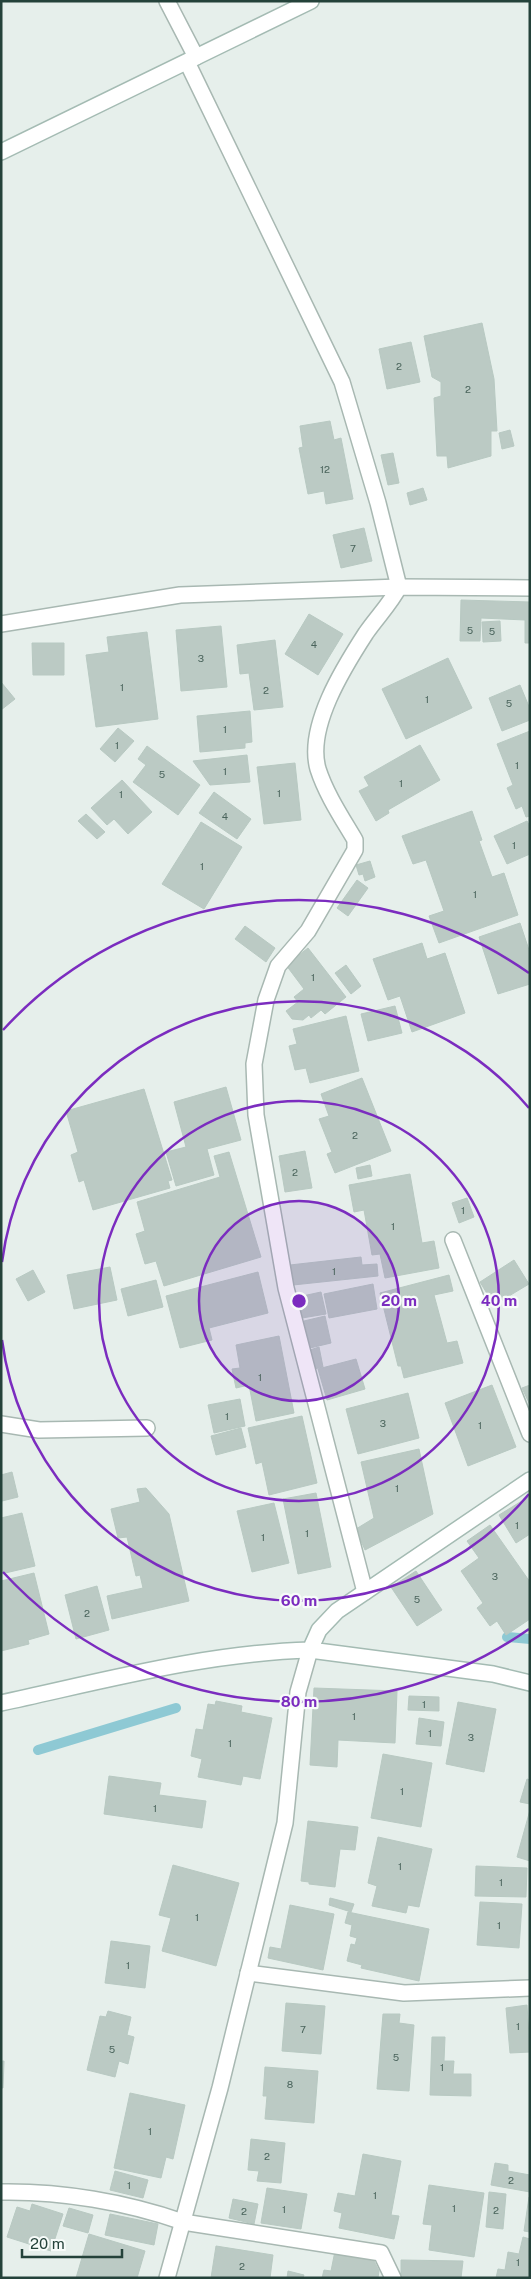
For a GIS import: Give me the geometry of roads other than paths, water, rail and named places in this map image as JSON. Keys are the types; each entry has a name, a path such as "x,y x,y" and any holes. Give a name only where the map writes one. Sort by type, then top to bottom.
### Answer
{"street":[{"path":"167,1 192,60 342,382 378,503 399,586 394,597 377,617 346,666 321,721 316,746 318,768 326,788 355,840 355,850 308,931 278,966 266,1000 254,1064 256,1115 286,1288 365,1592"},
{"path":"1,152 312,1"},
{"path":"1,624 180,595 399,586 530,588"},
{"path":"453,1240 530,1434"},
{"path":"1,1424 40,1430 147,1428"},
{"path":"166,2278 220,2088 285,1823 298,1692 310,1650 319,1630 337,1611 530,1480"},
{"path":"1,1703 231,1655 310,1650 493,1674 530,1683"},
{"path":"248,1973 404,1993 530,1988"},
{"path":"1,2192 34,2192 94,2200 160,2214 183,2222 381,2253 393,2278"}],"waterway":[{"path":"507,1637 530,1639"},
{"path":"38,1750 176,1708"}]}
